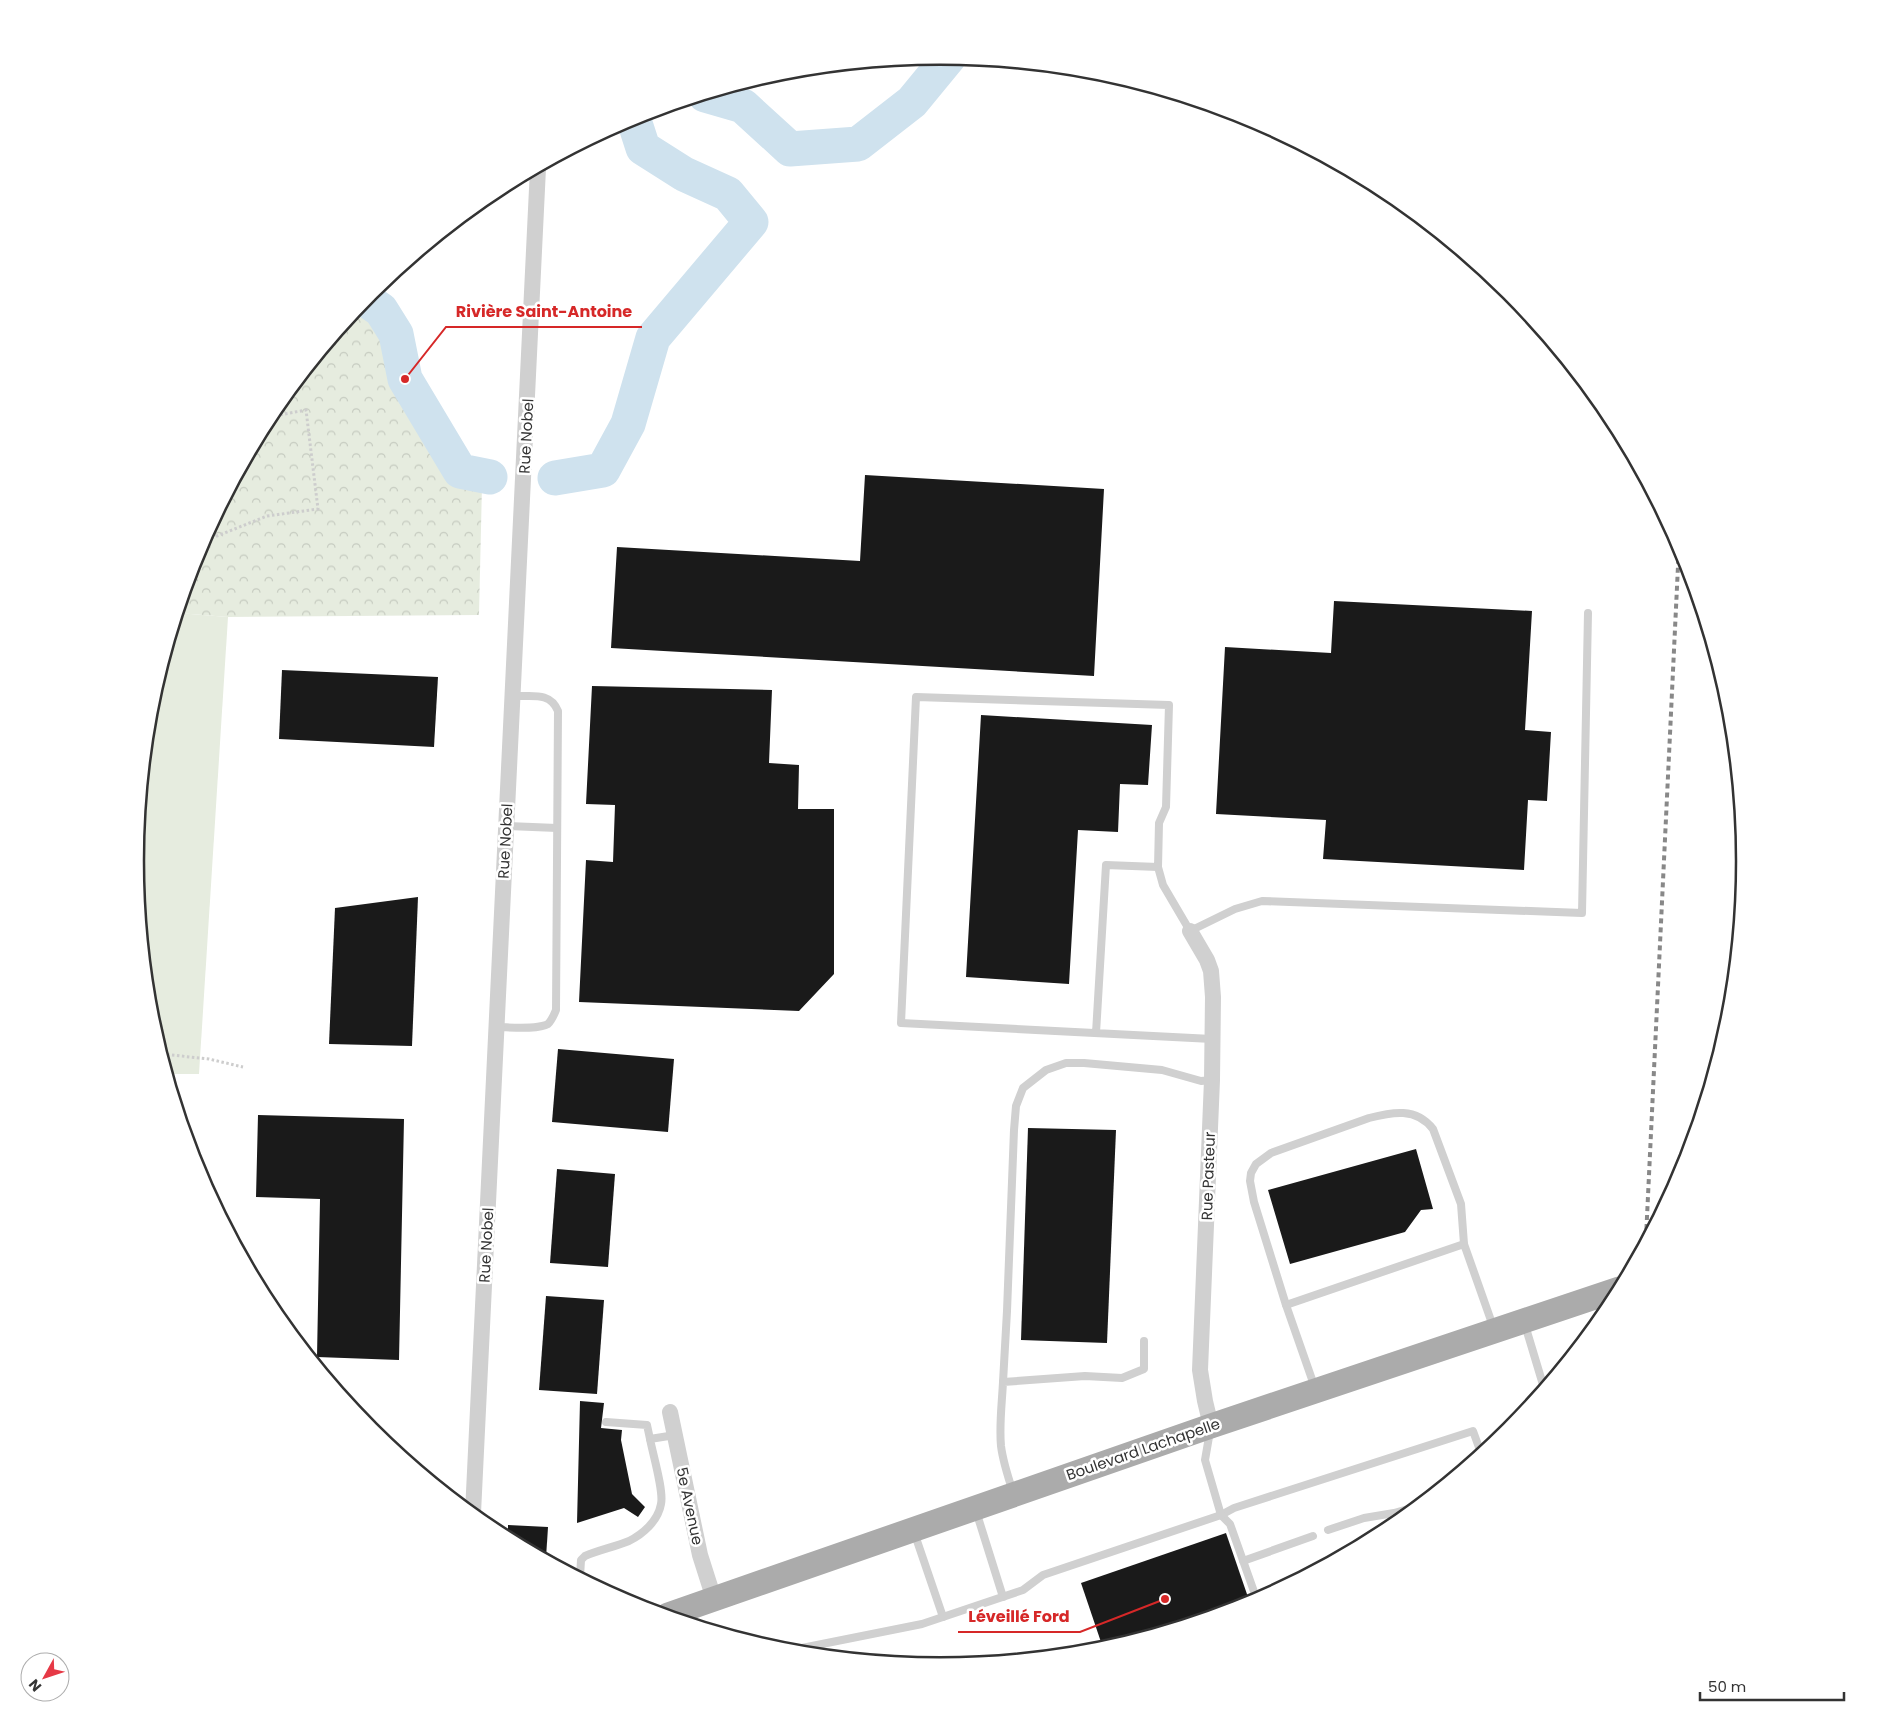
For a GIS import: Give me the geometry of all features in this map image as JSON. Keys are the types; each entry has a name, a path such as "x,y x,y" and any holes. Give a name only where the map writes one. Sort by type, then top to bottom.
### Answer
{"main road":[{"name":"Boulevard Lachapelle","path":"676,1612 1211,1426 1608,1293"}],"street":[{"name":"Rue Nobel","path":"472,1505 538,175"},
{"name":"Rue Pasteur","path":"1190,931 1201,948 1211,971 1213,997 1212,1080 1200,1370 1211,1426"},
{"name":"5e Avenue","path":"670,1412 700,1555 714,1599"}],"lane":[{"path":"1212,1039 901,1023 916,697 1169,705 1166,807 1159,823 1158,867 1163,885 1190,931 1235,909 1262,900 1582,913 1588,613"},
{"path":"496,1027 540,1027 548,1024 556,1010 558,711 554,703 547,697 513,696"},
{"path":"506,826 557,828"},
{"path":"1096,1033 1106,865 1158,867"},
{"path":"1013,1494 1004,1465 1000,1427 1007,1311 1014,1130 1016,1106 1023,1088 1046,1070 1066,1063 1162,1070 1201,1081 1212,1080"},
{"path":"1316,1390 1286,1305 1254,1202 1250,1182 1251,1173 1256,1164 1271,1154 1369,1118 1382,1115 1410,1114 1426,1120 1433,1129 1461,1204 1464,1244 1495,1331"},
{"path":"1286,1305 1464,1244"},
{"path":"1523,1321 1542,1381"},
{"path":"1003,1382 1086,1376 1122,1378 1144,1370 1144,1342"},
{"path":"580,1571 581,1560 585,1556 638,1536 646,1531 658,1514 662,1504 662,1494 647,1425 606,1422"},
{"path":"1211,1426 1205,1460 1221,1515 1230,1524 1254,1592"},
{"path":"811,1646 922,1624 1023,1590 1043,1575 1221,1515 1243,1505 1473,1431 1479,1446"},
{"path":"650,1440 675,1435"},
{"path":"975,1507 1004,1597"},
{"path":"1328,1530 1364,1518 1396,1513"},
{"path":"913,1529 943,1617"},
{"path":"1243,1560 1313,1536"}],"path":[{"path":"213,537 267,516 318,509 306,410 281,415"},
{"path":"168,1055 209,1059 243,1068"}],"green space":[{"path":"370,306 400,360 400,391 482,485 479,615 228,617 183,613 205,556 226,509 278,419 308,376"},
{"path":"183,613 228,617 199,1074 173,1074 171,1067 159,1016 151,965 144,861 151,757 159,706"}],"building":[{"path":"865,475 1104,489 1094,676 611,648 617,547 860,561"},
{"path":"1334,601 1532,611 1525,730 1551,732 1547,801 1528,800 1524,870 1323,859 1326,820 1216,814 1225,647 1331,653"},
{"path":"282,670 438,677 434,747 279,739"},
{"path":"592,686 772,690 769,763 799,765 798,809 834,809 834,974 799,1011 579,1002 586,860 613,862 615,805 586,804"},
{"path":"981,715 1152,725 1148,785 1120,784 1118,832 1078,830 1069,984 966,977"},
{"path":"418,897 412,1046 329,1044 335,908"},
{"path":"558,1049 674,1059 668,1132 552,1122"},
{"path":"258,1115 404,1119 399,1360 317,1357 320,1199 256,1197"},
{"path":"1028,1128 1116,1130 1107,1343 1021,1340"},
{"path":"1416,1149 1433,1209 1421,1210 1405,1232 1290,1264 1268,1190"},
{"path":"557,1169 615,1174 608,1267 550,1263"},
{"path":"546,1296 604,1300 597,1394 539,1390"},
{"path":"580,1401 604,1403 601,1428 622,1430 621,1440 632,1494 645,1507 638,1517 624,1508 577,1523"},
{"path":"508,1525 548,1527 546,1552 542,1550 508,1529"},
{"path":"1226,1533 1247,1595 1196,1615 1101,1641 1081,1583"}],"waterway":[{"path":"715,98 743,106 790,149 858,144 912,102 942,65"},
{"path":"555,478 603,470 628,424 653,338 751,222 728,194 684,174 643,148 636,126"},
{"path":"372,304 381,310 396,334 405,379 460,471 490,477"}],"railway":[{"path":"1647,1227 1678,564"}],"place":[{"name":"Rivière Saint-Antoine","path":"405,379"},
{"name":"Léveillé Ford","path":"1165,1599"}]}
